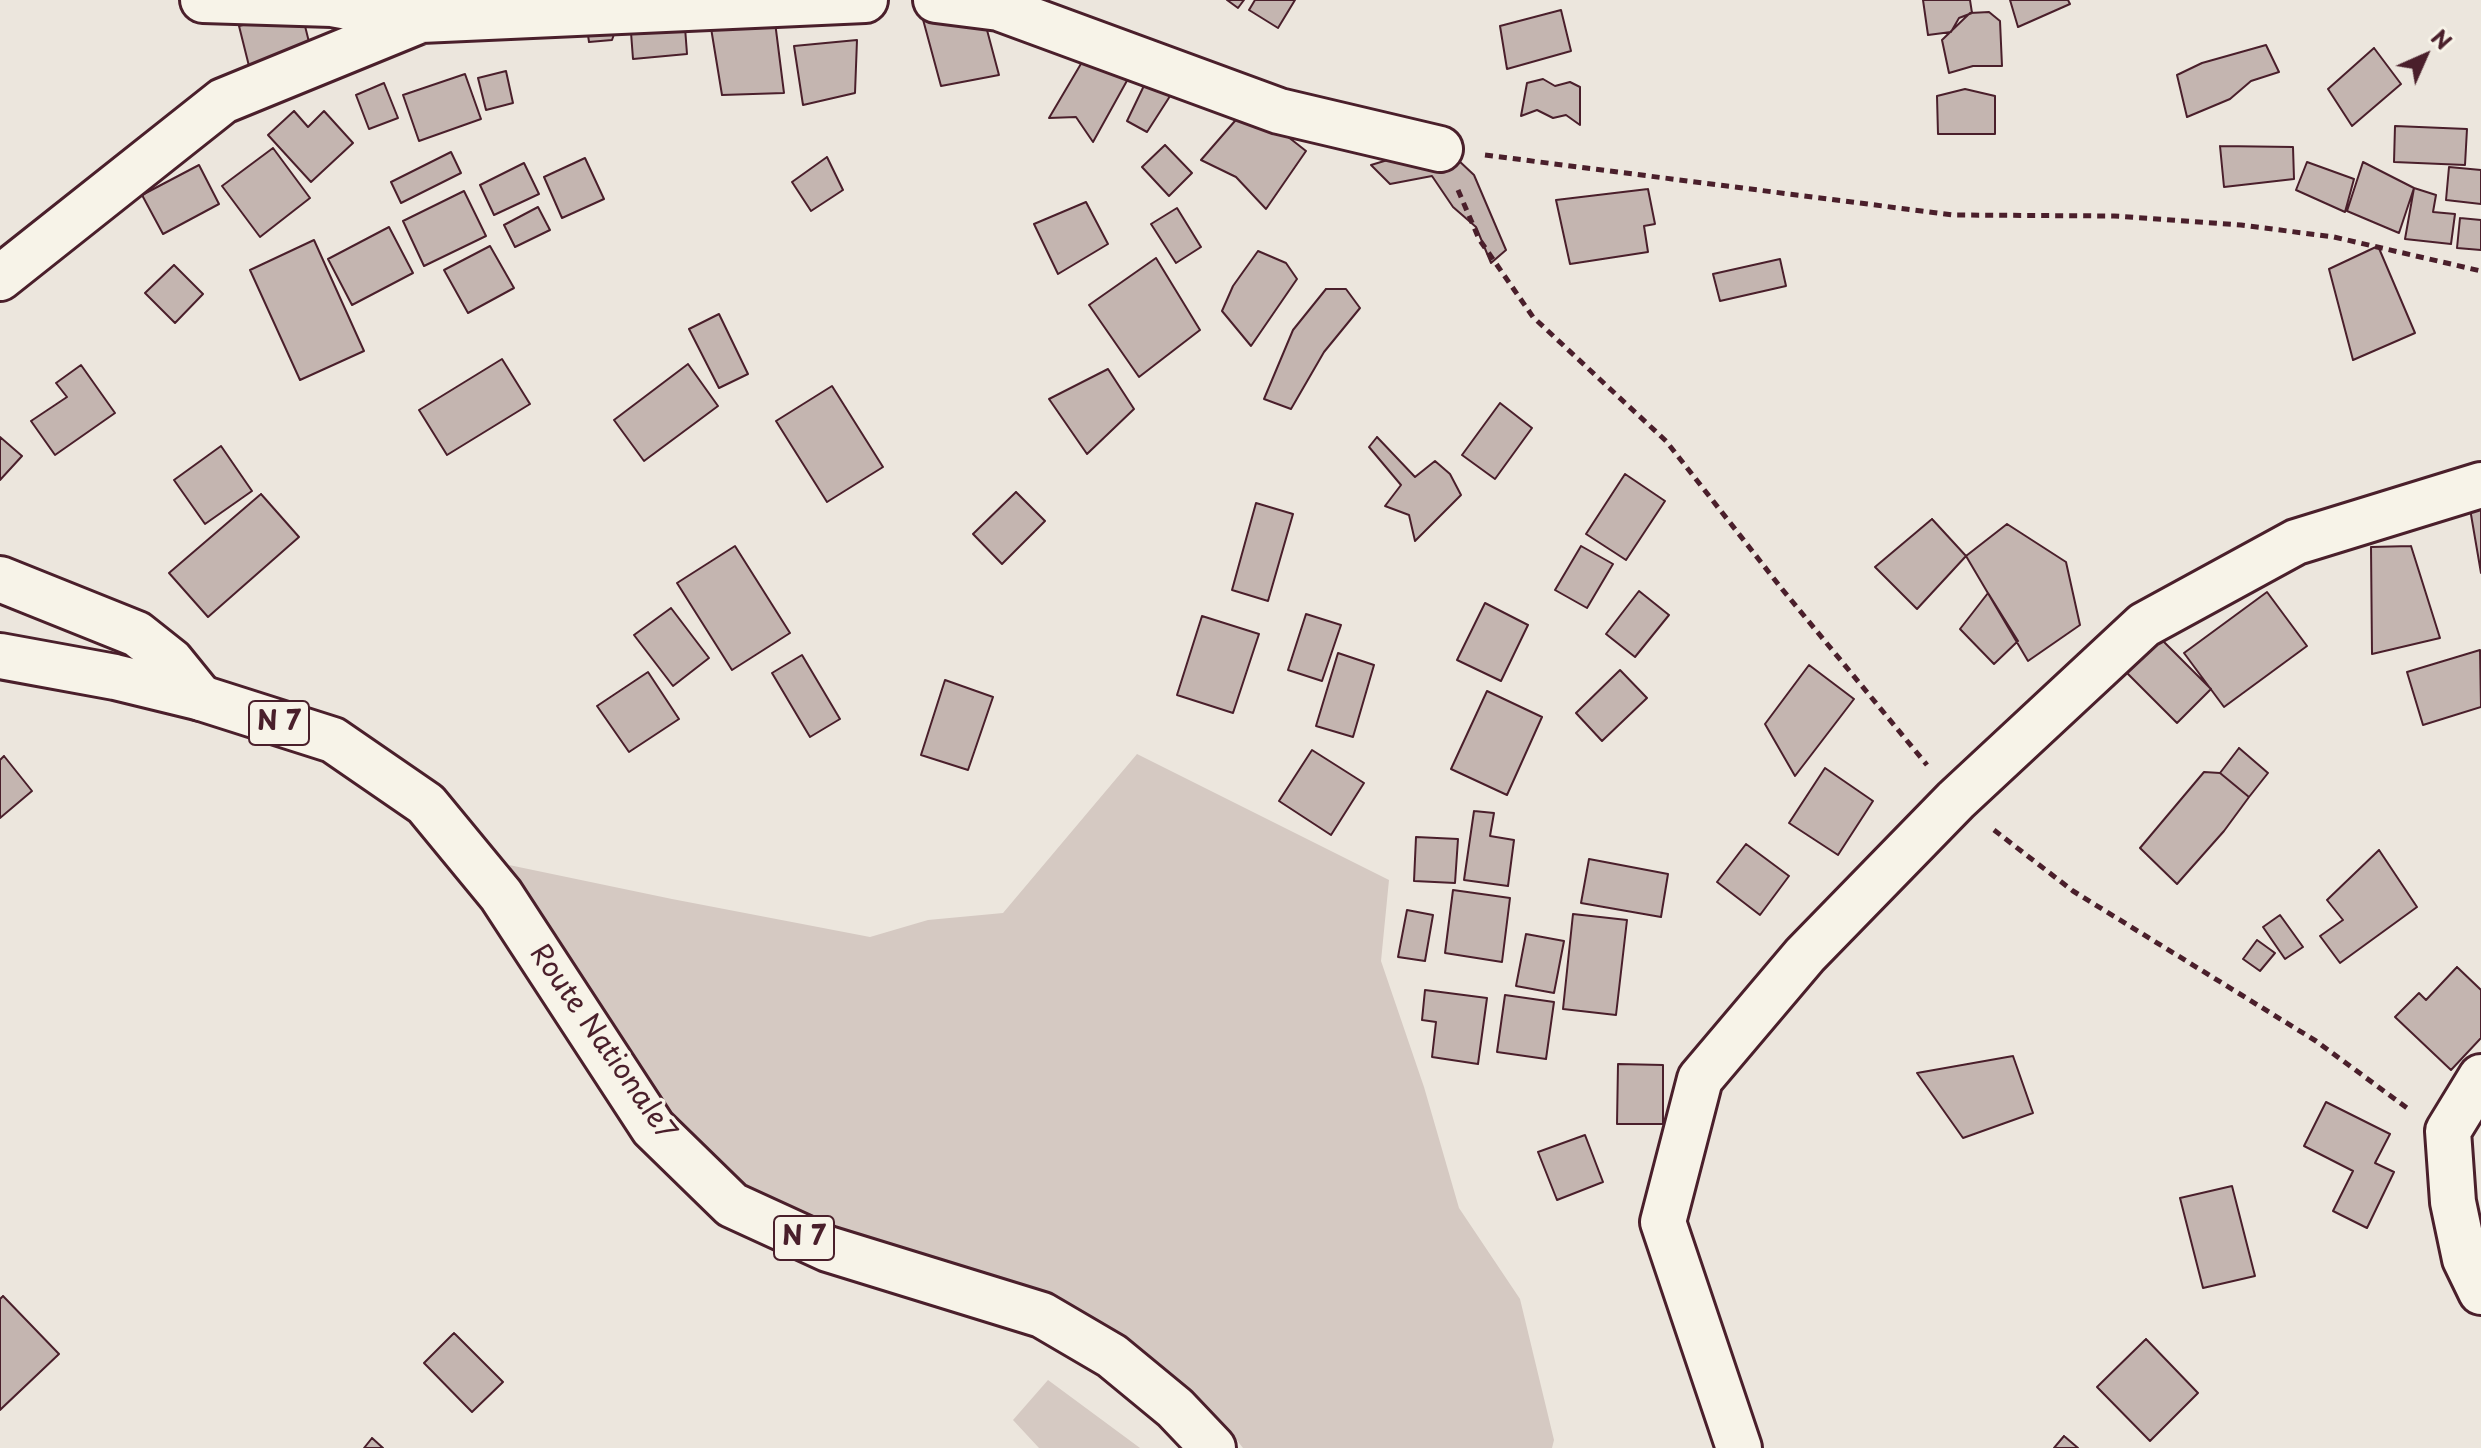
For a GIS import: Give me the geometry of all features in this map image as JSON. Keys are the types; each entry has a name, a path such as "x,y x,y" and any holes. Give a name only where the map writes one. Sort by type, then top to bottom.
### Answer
{"street":[{"path":"203,0 332,4 421,20 865,0"},
{"path":"936,0 999,8 1279,111 1440,149"},
{"path":"0,278 223,101 421,20"},
{"path":"1739,1448 1663,1222 1700,1079 1805,955 1956,800 2144,625 2296,542 2481,485"},
{"path":"0,579 137,634 171,661 201,698"},
{"name":"N 7","path":"0,656 115,677 201,698"},
{"name":"Route Nationale7","path":"201,698 333,740 426,804 501,895 653,1128 732,1205 828,1249 1042,1315 1112,1356 1175,1408 1213,1448"},
{"path":"2481,1077 2448,1131 2453,1202 2465,1259 2481,1292"}],"path":[{"path":"1440,149 1953,215 2114,216 2241,225 2334,237 2481,271"},
{"path":"1440,149 1479,239 1533,317 1666,441 1782,589 1956,800 2073,891 2316,1041 2424,1120 2448,1131"}],"shaded area":[{"path":"1137,754 1389,880 1381,961 1424,1087 1459,1208 1520,1299 1554,1440 1552,1448 1243,1448 1228,1429 1064,1314 808,1241 646,1104 509,865 870,937 928,920 1003,913"},
{"path":"1048,1380 1140,1448 1039,1448 1013,1420"}],"building":[{"path":"979,0 999,75 941,86 918,1"},
{"path":"1227,0 1244,0 1238,8"},
{"path":"1255,0 1295,0 1278,28 1249,10"},
{"path":"1923,0 1970,0 1972,13 1959,18 1951,32 1928,35"},
{"path":"2010,0 2068,0 2070,4 2018,27"},
{"path":"301,10 311,50 249,66 239,26"},
{"path":"1561,10 1571,51 1507,69 1500,26"},
{"path":"1989,12 2000,21 2002,66 1973,66 1949,73 1942,40 1970,13"},
{"path":"621,14 612,40 589,42 585,15"},
{"path":"684,14 687,54 633,59 630,19"},
{"path":"775,22 784,93 722,95 711,28"},
{"path":"1098,35 1139,59 1093,142 1076,117 1049,118"},
{"path":"857,40 855,93 803,105 794,46"},
{"path":"2266,45 2279,72 2251,81 2230,99 2187,117 2177,75 2202,63"},
{"path":"2374,48 2401,84 2352,126 2328,89"},
{"path":"1152,69 1172,93 1147,132 1127,121"},
{"path":"506,71 513,103 486,110 478,78"},
{"path":"465,74 481,119 419,141 403,95"},
{"path":"1543,79 1555,86 1570,82 1580,87 1580,125 1566,115 1553,118 1537,110 1521,116 1527,83"},
{"path":"384,83 398,118 369,129 356,95"},
{"path":"1965,89 1995,96 1995,134 1938,134 1937,96"},
{"path":"294,111 308,127 324,111 353,143 311,182 268,135"},
{"path":"1241,114 1273,125 1306,151 1266,209 1236,177 1201,160"},
{"path":"2395,126 2467,129 2465,165 2394,162"},
{"path":"1441,144 1474,175 1506,250 1491,263 1476,227 1453,207 1432,176 1390,184 1371,165"},
{"path":"1165,145 1192,173 1169,196 1142,167"},
{"path":"2220,146 2293,147 2294,179 2224,187"},
{"path":"273,148 310,198 260,237 222,186"},
{"path":"451,152 461,173 401,203 391,182"},
{"path":"827,157 843,190 811,211 792,182"},
{"path":"585,158 604,199 562,218 544,177"},
{"path":"2307,162 2354,179 2345,212 2296,190"},
{"path":"2363,162 2414,188 2399,233 2347,211"},
{"path":"524,163 539,194 494,215 480,185"},
{"path":"199,165 219,204 163,234 142,195"},
{"path":"2449,167 2481,170 2481,204 2446,200"},
{"path":"2414,188 2436,195 2433,212 2455,214 2451,244 2405,239"},
{"path":"1648,189 1655,224 1644,226 1648,252 1570,264 1556,200"},
{"path":"464,191 486,236 424,266 403,221"},
{"path":"1086,202 1108,244 1058,274 1034,224"},
{"path":"538,207 550,230 515,247 504,225"},
{"path":"1177,208 1201,247 1176,263 1151,224"},
{"path":"2460,218 2481,220 2481,250 2457,248"},
{"path":"389,227 413,273 352,305 328,259"},
{"path":"314,240 364,351 300,380 250,270"},
{"path":"490,246 514,288 468,313 444,270"},
{"path":"2378,246 2415,333 2353,360 2329,269"},
{"path":"1258,251 1286,263 1297,279 1251,346 1222,311 1233,286"},
{"path":"1156,258 1200,330 1139,377 1089,305"},
{"path":"1780,259 1786,286 1720,301 1713,274"},
{"path":"174,265 203,294 175,323 145,293"},
{"path":"1326,289 1346,289 1360,308 1324,352 1291,409 1264,399 1293,330"},
{"path":"719,314 748,374 719,388 689,329"},
{"path":"502,359 530,404 447,455 419,410"},
{"path":"688,364 718,406 644,461 614,420"},
{"path":"81,365 115,413 55,455 31,421 67,397 56,383"},
{"path":"1108,369 1134,409 1087,454 1049,399"},
{"path":"832,386 883,467 827,502 776,421"},
{"path":"1500,403 1532,428 1495,479 1462,455"},
{"path":"0,437 22,456 0,480"},
{"path":"1377,437 1415,477 1435,461 1450,474 1461,495 1415,541 1409,515 1385,506 1401,485 1369,447"},
{"path":"221,446 252,491 205,524 174,480"},
{"path":"1625,474 1665,501 1626,560 1586,534"},
{"path":"1016,492 1045,521 1002,564 973,534"},
{"path":"261,494 299,537 208,617 169,573"},
{"path":"2468,497 2481,499 2481,573"},
{"path":"1256,503 1293,514 1268,601 1232,590"},
{"path":"1932,519 1966,556 1917,609 1875,567"},
{"path":"2007,524 2066,562 2080,625 2028,661 1966,556"},
{"path":"735,546 790,633 732,670 677,583"},
{"path":"1581,546 1613,564 1587,608 1555,590"},
{"path":"2411,546 2440,638 2372,654 2371,547"},
{"path":"1639,591 1669,615 1635,657 1606,634"},
{"path":"2267,592 2307,646 2224,707 2184,653"},
{"path":"1988,593 2018,641 1994,664 1960,629"},
{"path":"1485,603 1528,625 1501,681 1457,660"},
{"path":"671,608 709,658 673,686 634,635"},
{"path":"1306,614 1341,625 1322,681 1288,670"},
{"path":"1202,616 1259,634 1233,713 1177,695"},
{"path":"2159,637 2211,689 2177,723 2125,671"},
{"path":"2480,650 2481,707 2423,725 2407,672"},
{"path":"1338,653 1374,665 1353,737 1316,726"},
{"path":"802,655 840,719 810,737 772,673"},
{"path":"1809,665 1854,699 1795,776 1765,724"},
{"path":"1620,670 1647,698 1602,741 1576,713"},
{"path":"648,672 679,719 629,752 597,706"},
{"path":"945,680 993,697 968,770 921,755"},
{"path":"1487,691 1542,717 1507,795 1451,769"},
{"path":"2239,748 2268,773 2249,797 2220,773"},
{"path":"1312,750 1364,783 1331,835 1279,801"},
{"path":"4,756 32,791 0,818 0,760"},
{"path":"1825,768 1873,801 1838,855 1789,823"},
{"path":"2204,772 2220,773 2249,797 2224,831 2177,884 2140,848"},
{"path":"1474,811 1494,813 1490,836 1514,840 1508,886 1464,880"},
{"path":"1416,837 1458,839 1455,883 1414,881"},
{"path":"1746,844 1789,876 1760,915 1717,882"},
{"path":"2379,850 2417,907 2340,963 2320,936 2343,920 2327,900"},
{"path":"1589,859 1668,874 1661,917 1581,903"},
{"path":"1453,890 1510,898 1502,962 1445,953"},
{"path":"1407,910 1433,915 1425,961 1398,957"},
{"path":"1573,914 1627,920 1616,1015 1563,1009"},
{"path":"2280,915 2303,947 2285,959 2263,927"},
{"path":"1526,934 1564,941 1554,993 1516,986"},
{"path":"2257,940 2275,953 2260,971 2243,959"},
{"path":"2457,967 2481,990 2481,1038 2451,1070 2395,1017 2419,993 2426,1000"},
{"path":"1425,990 1487,998 1478,1064 1432,1057 1436,1022 1422,1020"},
{"path":"1505,995 1554,1002 1546,1059 1497,1052"},
{"path":"2013,1056 2033,1113 1963,1138 1917,1073"},
{"path":"1618,1064 1663,1065 1663,1124 1617,1124"},
{"path":"2326,1102 2390,1134 2375,1163 2394,1172 2367,1228 2333,1211 2353,1171 2304,1146"},
{"path":"1585,1135 1603,1182 1557,1200 1538,1152"},
{"path":"2232,1186 2255,1276 2203,1288 2180,1198"},
{"path":"3,1296 59,1354 0,1410 0,1299"},
{"path":"454,1333 503,1382 472,1412 424,1363"},
{"path":"2146,1339 2198,1393 2150,1441 2097,1387"},
{"path":"2064,1436 2078,1448 2054,1448"},
{"path":"372,1438 383,1448 364,1448"}]}
